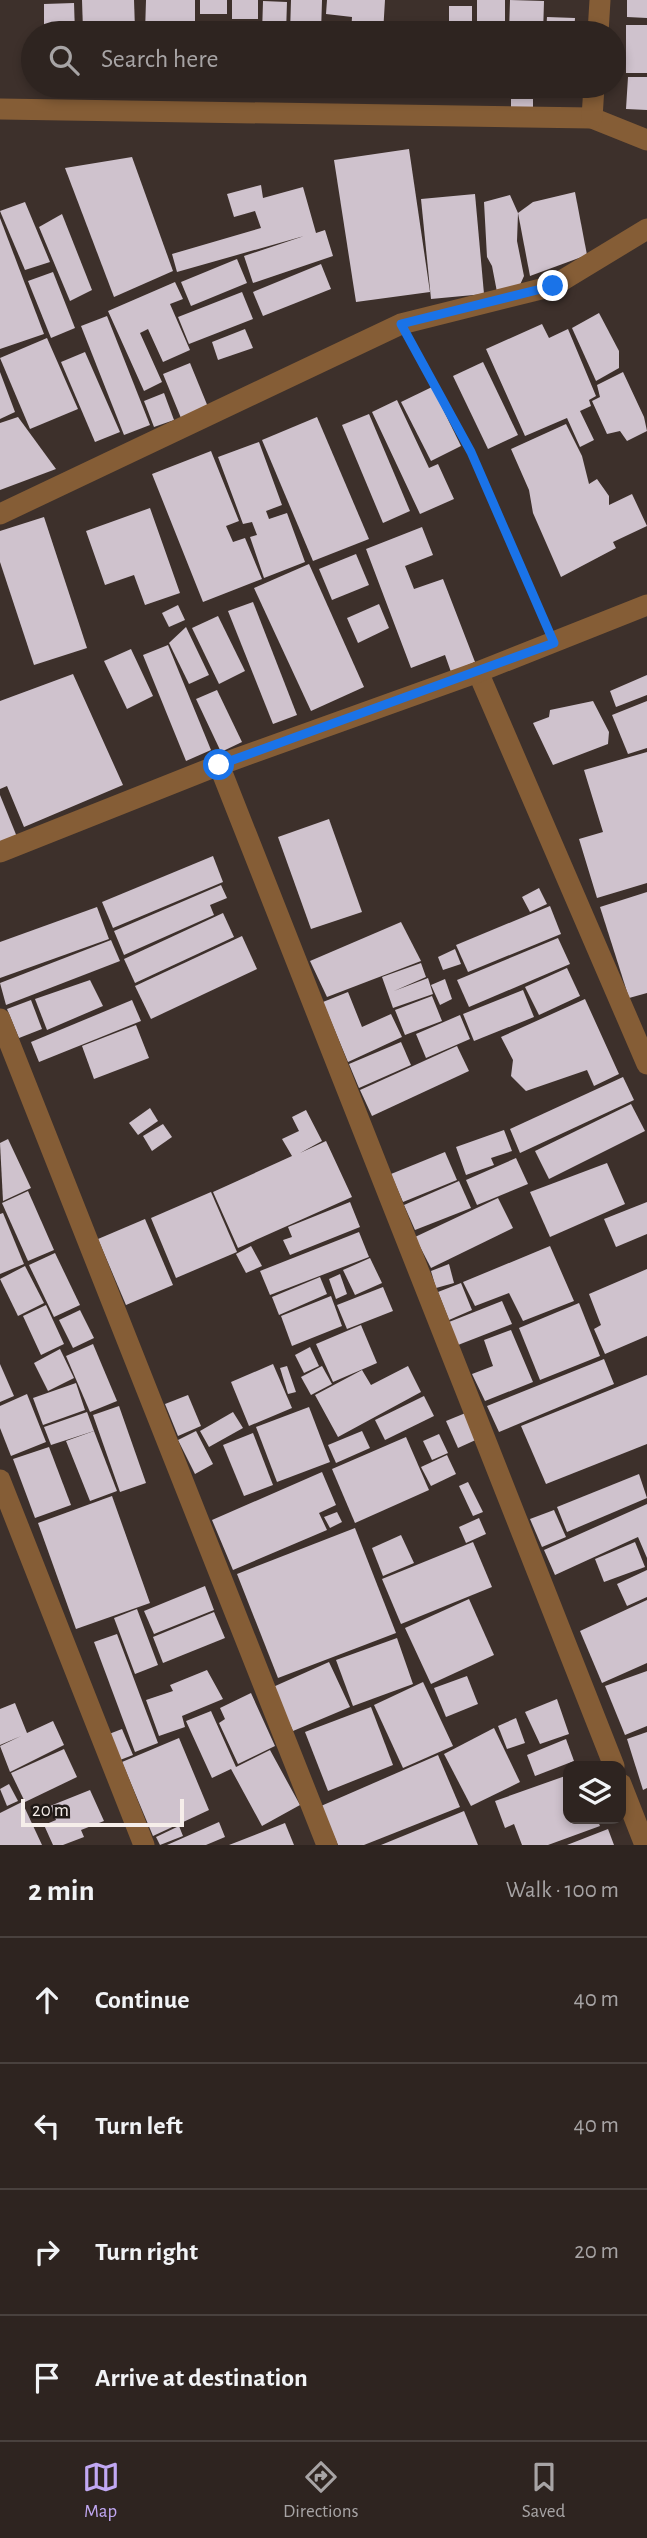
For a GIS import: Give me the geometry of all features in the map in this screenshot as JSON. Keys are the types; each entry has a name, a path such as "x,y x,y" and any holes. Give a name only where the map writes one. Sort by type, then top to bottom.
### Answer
{"street":[{"path":"599,21 600,0"},
{"path":"592,118 593,98"},
{"path":"0,109 592,118 647,140"},
{"path":"0,514 401,324 553,286 647,229"},
{"path":"0,852 219,765 478,672 647,605"},
{"path":"478,672 647,1063"},
{"path":"219,765 612,1761"},
{"path":"0,1019 327,1845"},
{"path":"0,1480 144,1845"},
{"path":"626,1797 645,1845"}],"path":[{"path":"401,324 471,452 554,643"}],"building":[{"path":"82,0 134,0 135,21 83,21"},
{"path":"146,0 195,0 195,21 145,21"},
{"path":"200,0 227,0 227,14 200,14"},
{"path":"232,0 258,0 258,19 232,19"},
{"path":"291,0 322,0 321,21 290,21"},
{"path":"327,0 385,0 384,21 352,21 352,17 326,14"},
{"path":"477,0 505,0 505,21 477,21"},
{"path":"510,0 544,1 543,21 509,21"},
{"path":"627,0 647,0 647,18 627,17"},
{"path":"263,1 287,2 286,21 262,21"},
{"path":"74,3 75,21 44,21 44,4"},
{"path":"449,6 472,6 472,21 449,21"},
{"path":"547,17 575,18 575,21 547,21"},
{"path":"626,25 647,25 647,73 626,73"},
{"path":"628,77 647,77 647,110 626,109"},
{"path":"511,99 533,99 533,110 511,110"},
{"path":"409,149 430,292 356,302 334,160"},
{"path":"132,157 173,271 114,297 65,168"},
{"path":"261,185 263,198 303,187 316,233 325,230 333,256 253,283 244,256 304,236 177,272 172,254 261,228 255,211 234,217 227,194"},
{"path":"575,192 587,255 530,276 518,213 533,202"},
{"path":"475,194 484,294 431,299 421,199"},
{"path":"510,195 518,213 517,241 524,276 519,287 497,292 492,266 487,257 484,202"},
{"path":"25,202 50,262 25,270 0,211"},
{"path":"62,214 92,290 70,301 39,227"},
{"path":"0,218 44,334 0,349"},
{"path":"237,259 247,283 191,306 181,282"},
{"path":"321,264 331,289 263,316 253,292"},
{"path":"53,272 75,328 51,338 28,281"},
{"path":"175,282 183,299 170,304 190,350 163,362 148,329 140,333 162,382 144,391 108,311"},
{"path":"242,292 253,319 189,344 178,317"},
{"path":"599,313 619,351 619,368 596,381 572,328"},
{"path":"107,316 150,425 124,435 81,326"},
{"path":"542,324 549,338 568,329 596,396 589,400 591,406 580,411 594,440 580,447 567,418 525,436 486,349"},
{"path":"245,329 253,348 218,360 212,342"},
{"path":"47,338 78,409 30,429 0,358"},
{"path":"85,352 120,432 95,442 61,362"},
{"path":"483,362 518,435 488,449 453,376"},
{"path":"190,363 208,407 181,418 163,374"},
{"path":"0,372 15,412 0,419"},
{"path":"623,372 644,417 647,431 627,441 620,431 607,434 592,401 600,397 597,385"},
{"path":"432,387 461,446 431,461 401,402"},
{"path":"164,393 174,420 154,427 144,401"},
{"path":"397,400 429,468 438,464 454,499 420,514 372,412"},
{"path":"369,414 410,511 383,523 342,425"},
{"path":"18,417 56,469 0,490 0,423"},
{"path":"317,417 369,539 313,561 262,440"},
{"path":"566,424 582,456 589,484 597,479 609,496 609,505 632,494 647,526 613,542 616,548 561,577 533,513 529,490 511,449"},
{"path":"259,442 282,505 266,511 269,519 287,513 305,562 264,578 250,537 257,535 252,522 243,524 218,457"},
{"path":"211,451 239,521 226,526 233,542 245,538 262,579 203,602 152,474"},
{"path":"150,508 180,593 145,605 134,575 105,585 86,531"},
{"path":"44,517 87,648 34,665 0,562 0,531"},
{"path":"422,527 433,555 405,566 414,589 443,579 475,662 451,672 445,655 411,668 366,549"},
{"path":"356,554 369,585 332,600 319,569"},
{"path":"309,564 364,687 311,711 254,588"},
{"path":"253,602 297,715 273,724 228,611"},
{"path":"379,604 389,628 358,643 347,618"},
{"path":"178,605 185,620 169,627 162,613"},
{"path":"218,616 245,671 219,684 192,628"},
{"path":"186,627 209,675 189,684 169,643"},
{"path":"168,645 211,750 186,761 143,655"},
{"path":"131,649 153,696 127,709 104,661"},
{"path":"73,674 123,785 24,827 7,786 0,789 0,701"},
{"path":"647,675 647,695 616,707 610,691"},
{"path":"217,690 242,742 221,752 196,699"},
{"path":"593,701 609,732 608,744 553,765 533,723 549,717 550,710"},
{"path":"647,701 647,748 628,754 612,715"},
{"path":"647,752 647,883 597,898 579,839 603,832 584,770"},
{"path":"0,795 17,837 0,844"},
{"path":"329,819 362,912 311,929 278,837"},
{"path":"213,856 223,882 113,928 102,902"},
{"path":"221,885 227,898 210,905 214,915 124,955 114,931"},
{"path":"539,888 547,904 530,912 522,897"},
{"path":"647,892 647,993 629,998 600,907"},
{"path":"550,906 561,934 468,972 456,945"},
{"path":"97,907 109,939 0,978 0,942"},
{"path":"223,913 234,937 135,983 124,959"},
{"path":"401,922 421,961 327,997 310,961"},
{"path":"242,936 257,969 151,1019 135,986"},
{"path":"558,938 570,964 469,1007 457,980"},
{"path":"111,940 120,961 6,1005 0,983"},
{"path":"455,949 461,964 443,970 438,957"},
{"path":"421,963 426,977 394,991 428,978 433,994 393,1008 382,977"},
{"path":"567,968 580,996 539,1015 525,987"},
{"path":"445,979 452,999 440,1005 431,985"},
{"path":"90,980 103,1006 47,1030 35,999"},
{"path":"523,990 534,1017 474,1041 463,1014"},
{"path":"348,992 362,1027 391,1014 402,1037 348,1062 323,1002"},
{"path":"432,996 442,1021 405,1035 395,1010"},
{"path":"585,999 619,1074 594,1086 587,1070 526,1091 511,1076 513,1060 501,1037"},
{"path":"31,1000 42,1029 19,1038 7,1009"},
{"path":"132,1000 141,1021 39,1062 31,1042"},
{"path":"460,1015 470,1039 426,1058 416,1034"},
{"path":"136,1025 149,1058 94,1079 82,1046"},
{"path":"401,1042 411,1065 359,1088 349,1064"},
{"path":"457,1046 469,1071 372,1116 360,1090"},
{"path":"623,1077 634,1100 520,1153 510,1129"},
{"path":"631,1104 645,1131 549,1179 535,1151"},
{"path":"150,1108 158,1121 138,1135 129,1123"},
{"path":"306,1110 322,1141 300,1153 326,1141 352,1197 238,1248 213,1192 292,1156 282,1139 299,1131 292,1117"},
{"path":"163,1124 172,1137 152,1151 143,1136"},
{"path":"504,1130 512,1151 491,1158 494,1165 466,1175 456,1147"},
{"path":"8,1139 31,1188 3,1201 0,1143"},
{"path":"445,1152 457,1180 403,1202 391,1174"},
{"path":"516,1158 528,1184 477,1205 466,1180"},
{"path":"607,1163 625,1204 550,1237 530,1192"},
{"path":"459,1181 471,1208 415,1230 404,1205"},
{"path":"28,1191 54,1250 28,1261 2,1203"},
{"path":"211,1192 237,1252 176,1278 151,1218"},
{"path":"498,1198 513,1228 431,1268 415,1237"},
{"path":"350,1202 360,1227 290,1255 283,1240 292,1237 288,1227"},
{"path":"647,1202 647,1234 616,1247 604,1219"},
{"path":"3,1213 24,1264 0,1274 0,1214"},
{"path":"145,1219 173,1285 126,1305 98,1239"},
{"path":"359,1232 369,1257 270,1295 260,1271"},
{"path":"251,1246 262,1266 246,1273 236,1254"},
{"path":"550,1246 574,1301 523,1321 509,1293 475,1306 463,1282"},
{"path":"55,1253 80,1305 54,1317 29,1265"},
{"path":"370,1258 382,1283 355,1295 343,1270"},
{"path":"449,1264 454,1283 436,1288 431,1271"},
{"path":"25,1266 44,1303 18,1316 0,1279"},
{"path":"647,1269 647,1336 605,1354 594,1329 601,1325 589,1294"},
{"path":"340,1274 347,1294 336,1299 329,1279"},
{"path":"320,1277 327,1294 279,1315 272,1297"},
{"path":"461,1283 472,1310 449,1320 438,1292"},
{"path":"383,1287 393,1311 347,1329 337,1305"},
{"path":"331,1296 342,1326 292,1346 281,1316"},
{"path":"502,1301 512,1324 458,1345 449,1322"},
{"path":"579,1303 600,1356 540,1380 519,1328"},
{"path":"46,1305 64,1344 41,1355 23,1316"},
{"path":"80,1310 94,1338 73,1348 59,1320"},
{"path":"361,1325 377,1363 333,1382 316,1344"},
{"path":"511,1330 533,1382 485,1401 472,1374 493,1366 484,1340"},
{"path":"93,1344 117,1401 90,1412 66,1356"},
{"path":"310,1347 319,1366 304,1373 295,1355"},
{"path":"60,1349 74,1378 48,1391 34,1363"},
{"path":"604,1359 614,1384 499,1432 487,1406"},
{"path":"0,1364 14,1396 0,1402"},
{"path":"273,1364 292,1408 249,1426 231,1382"},
{"path":"287,1366 296,1392 288,1394 280,1368"},
{"path":"322,1366 332,1384 311,1395 301,1377"},
{"path":"408,1366 421,1392 338,1437 315,1395 362,1370 371,1385"},
{"path":"647,1375 647,1444 546,1484 521,1426"},
{"path":"76,1383 85,1410 43,1425 33,1398"},
{"path":"27,1394 46,1442 11,1456 0,1428 0,1406"},
{"path":"188,1395 201,1426 178,1436 165,1404"},
{"path":"424,1396 434,1416 385,1440 375,1420"},
{"path":"119,1406 146,1483 120,1492 93,1415"},
{"path":"309,1407 330,1462 277,1482 256,1427"},
{"path":"87,1412 94,1431 51,1445 44,1427"},
{"path":"233,1412 243,1428 209,1447 200,1431"},
{"path":"468,1412 480,1438 458,1448 446,1421"},
{"path":"94,1431 117,1491 90,1501 66,1441"},
{"path":"196,1431 213,1464 195,1474 178,1440"},
{"path":"362,1431 370,1448 336,1463 328,1445"},
{"path":"253,1433 273,1485 244,1496 223,1445"},
{"path":"439,1434 448,1453 432,1460 423,1441"},
{"path":"406,1437 429,1490 355,1523 332,1469"},
{"path":"49,1447 71,1505 35,1518 13,1459"},
{"path":"447,1455 456,1474 431,1486 421,1467"},
{"path":"322,1472 336,1505 319,1513 327,1530 233,1570 212,1520"},
{"path":"639,1474 647,1498 567,1532 557,1507"},
{"path":"468,1482 483,1512 473,1516 459,1486"},
{"path":"112,1496 150,1603 76,1629 38,1523"},
{"path":"647,1504 647,1558 638,1537 555,1575 544,1550"},
{"path":"554,1510 566,1537 542,1547 530,1519"},
{"path":"337,1512 342,1522 330,1528 324,1517"},
{"path":"479,1518 486,1534 466,1543 459,1527"},
{"path":"355,1528 396,1633 278,1678 237,1574"},
{"path":"401,1535 414,1563 383,1576 372,1548"},
{"path":"473,1542 492,1587 401,1624 382,1579"},
{"path":"635,1542 645,1567 604,1582 595,1559"},
{"path":"647,1570 647,1597 627,1606 617,1584"},
{"path":"205,1586 214,1610 154,1634 144,1611"},
{"path":"469,1599 494,1655 431,1684 405,1628"},
{"path":"647,1600 647,1663 602,1683 580,1631"},
{"path":"137,1609 158,1665 135,1674 114,1618"},
{"path":"214,1612 225,1638 163,1663 153,1637"},
{"path":"117,1634 158,1743 135,1752 94,1642"},
{"path":"397,1638 413,1684 353,1706 336,1660"},
{"path":"329,1662 350,1707 293,1731 273,1687"},
{"path":"207,1670 223,1699 182,1716 185,1727 159,1736 146,1700 173,1691 170,1685"},
{"path":"647,1671 647,1726 625,1735 605,1686"},
{"path":"467,1676 478,1704 446,1717 434,1688"},
{"path":"423,1682 453,1746 403,1768 374,1705"},
{"path":"251,1693 275,1746 238,1764 219,1723 225,1719 220,1708"},
{"path":"557,1699 569,1734 540,1744 525,1712"},
{"path":"15,1703 27,1733 53,1721 64,1745 10,1772 0,1746 21,1736 0,1745 0,1709"},
{"path":"371,1707 393,1765 328,1791 305,1732"},
{"path":"211,1711 236,1767 270,1750 300,1805 262,1826 231,1769 212,1778 186,1721"},
{"path":"516,1718 525,1743 507,1749 498,1726"},
{"path":"494,1728 520,1782 471,1806 444,1754"},
{"path":"122,1729 133,1755 120,1760 109,1734"},
{"path":"647,1732 647,1788 643,1790 627,1739"},
{"path":"179,1738 209,1810 153,1836 122,1762"},
{"path":"566,1739 574,1761 563,1761 563,1765 535,1776 527,1755"},
{"path":"64,1749 77,1777 25,1802 11,1773"},
{"path":"438,1755 460,1807 364,1845 338,1845 321,1806"},
{"path":"563,1777 563,1824 600,1826 548,1845 522,1845 514,1824 505,1828 495,1801"},
{"path":"9,1784 18,1801 7,1806 0,1789"},
{"path":"90,1790 104,1821 81,1830 84,1837 63,1845 53,1845 44,1825 56,1820 50,1806"},
{"path":"22,1802 42,1845 0,1845 0,1813"},
{"path":"464,1811 478,1845 381,1845"},
{"path":"219,1822 225,1837 206,1845 167,1845"},
{"path":"285,1823 294,1845 229,1845"},
{"path":"179,1826 183,1836 160,1845 156,1837"},
{"path":"608,1829 614,1845 567,1845"}],"route":[{"path":"219,765 554,643 471,452 401,324 553,286"}]}
